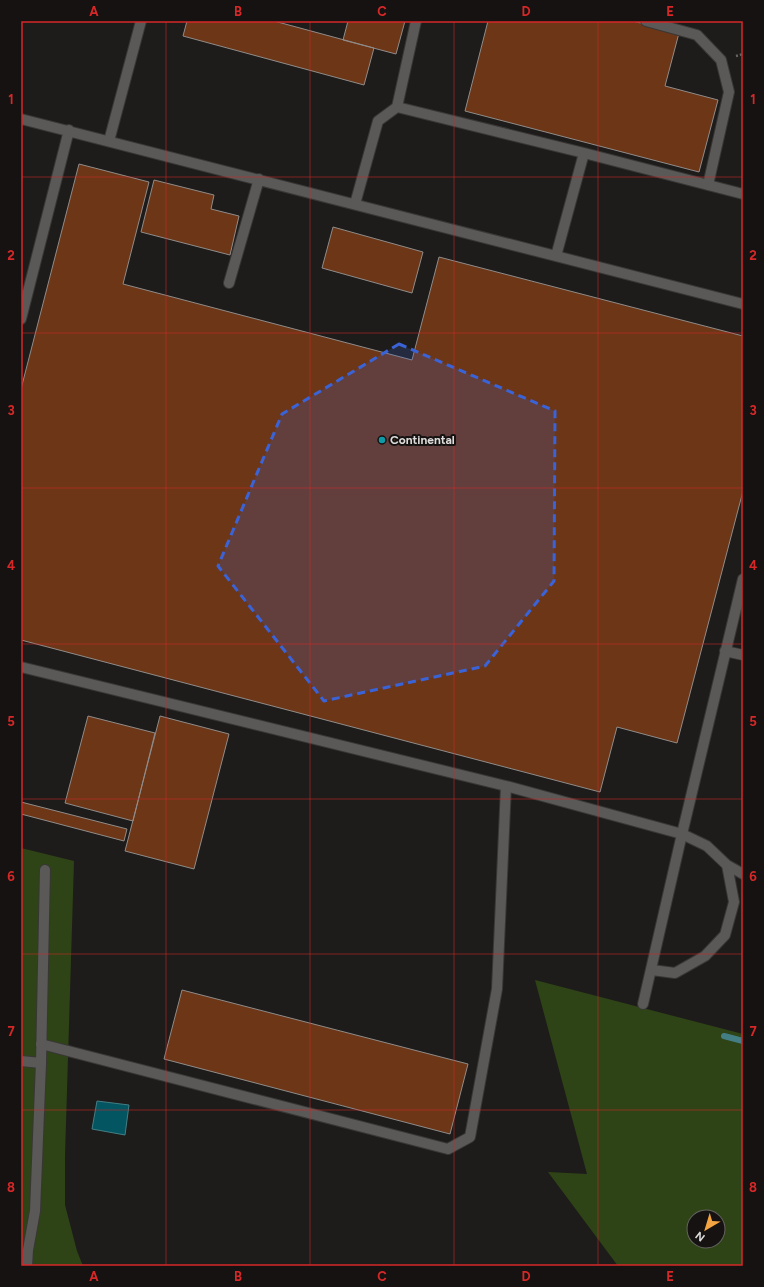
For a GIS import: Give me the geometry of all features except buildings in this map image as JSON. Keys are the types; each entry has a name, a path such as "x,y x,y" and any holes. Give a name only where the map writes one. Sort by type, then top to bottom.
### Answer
{"street":[{"path":"109,141 141,21"},
{"path":"355,204 378,121 397,107 416,21"},
{"path":"646,21 697,35 721,60 729,92 708,185"},
{"path":"397,107 584,152 743,194"},
{"path":"21,119 69,130 743,304"},
{"path":"21,319 69,130"},
{"path":"556,256 584,152"},
{"path":"229,283 259,179"},
{"path":"643,1004 743,579"},
{"path":"725,651 743,655"},
{"path":"21,667 506,786 682,834 707,846 727,865 743,874"},
{"path":"40,1044 448,1149 470,1137 496,989 506,786"},
{"path":"652,970 675,974 705,956 724,935 734,902 727,865"},
{"path":"27,1266 25,1250 35,1211 41,1063 40,1044 45,870"},
{"path":"21,1061 41,1063"}],"highlighted area":[{"path":"399,344 555,411 554,581 485,666 324,701 218,566 282,414"}],"green space":[{"path":"21,848 74,861 65,1156 65,1205 77,1251 83,1266 21,1266"},
{"path":"535,980 743,1034 743,1266 618,1266 548,1172 587,1174"}],"water":[{"path":"97,1101 129,1105 125,1135 92,1129"}],"waterway":[{"path":"724,1036 743,1041"}],"place":[{"name":"Continental","path":"382,440"}]}
